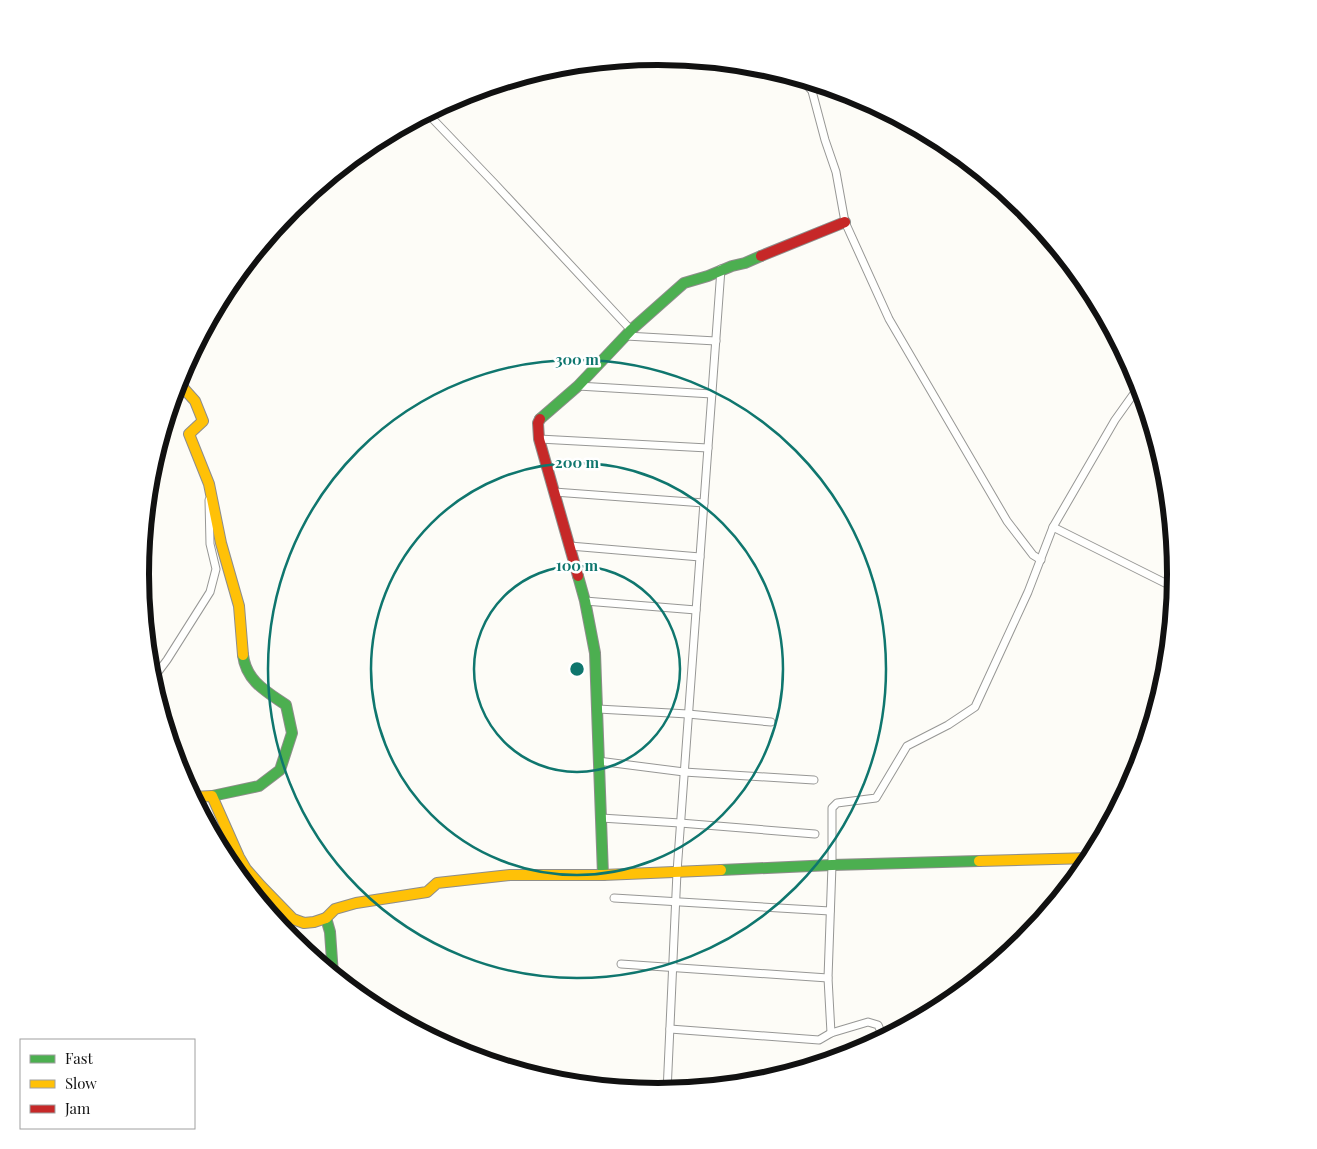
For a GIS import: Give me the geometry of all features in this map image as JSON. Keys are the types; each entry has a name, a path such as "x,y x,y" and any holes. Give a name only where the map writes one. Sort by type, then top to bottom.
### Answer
{"street":[{"path":"809,88 812,91 836,172 845,222 889,319 1007,521 1033,555 1041,560"},
{"path":"432,118 502,191 628,333 716,341"},
{"path":"603,875 595,653 585,601 539,439 538,424 541,418 578,386 628,333 684,283 745,263 845,222"},
{"path":"667,1084 680,823 722,269"},
{"path":"578,386 712,394"},
{"path":"184,389 195,401 203,421 189,434 209,484 239,606 244,662 257,685 286,705 292,733 280,770 259,786 201,797"},
{"path":"831,1033 828,978 832,808 838,803 876,798 907,746 948,725 975,707 1028,592 1053,526 1114,420 1134,393"},
{"path":"539,439 708,448"},
{"path":"159,672 168,660 210,592 216,569 210,544 209,484"},
{"path":"554,492 704,504"},
{"path":"1053,526 1168,584"},
{"path":"570,546 700,557"},
{"path":"585,601 696,610"},
{"path":"598,709 688,714 771,722"},
{"path":"598,762 684,772 814,780"},
{"path":"212,796 246,869 293,919 304,923 326,918 335,909 356,903 427,892 437,883 510,875 603,875 832,865 1082,858"},
{"path":"601,818 815,834"},
{"path":"614,898 830,911"},
{"path":"326,918 330,932 332,966"},
{"path":"621,964 828,978"},
{"path":"670,1029 819,1040 831,1033 868,1022 878,1025 881,1032"}],"traffic: fast":[{"path":"540,419 578,386 631,330 684,283 761,256"},
{"path":"578,576 595,653 603,875"},
{"path":"212,796 259,786 280,770 292,733 286,705 258,685 248,672 243,655"},
{"path":"721,870 979,861"},
{"path":"326,918 330,932 332,966"}],"traffic: slow":[{"path":"184,389 195,401 203,421 189,434 209,484 221,543 239,606 243,655"},
{"path":"200,797 212,796 246,869 293,919 304,923 326,918"},
{"path":"979,861 1082,858"},
{"path":"326,918 335,909 356,903 427,892 437,883 510,875 603,875 721,870"}],"traffic: jam":[{"path":"761,256 845,222"},
{"path":"540,419 538,423 539,439 578,576"}]}
